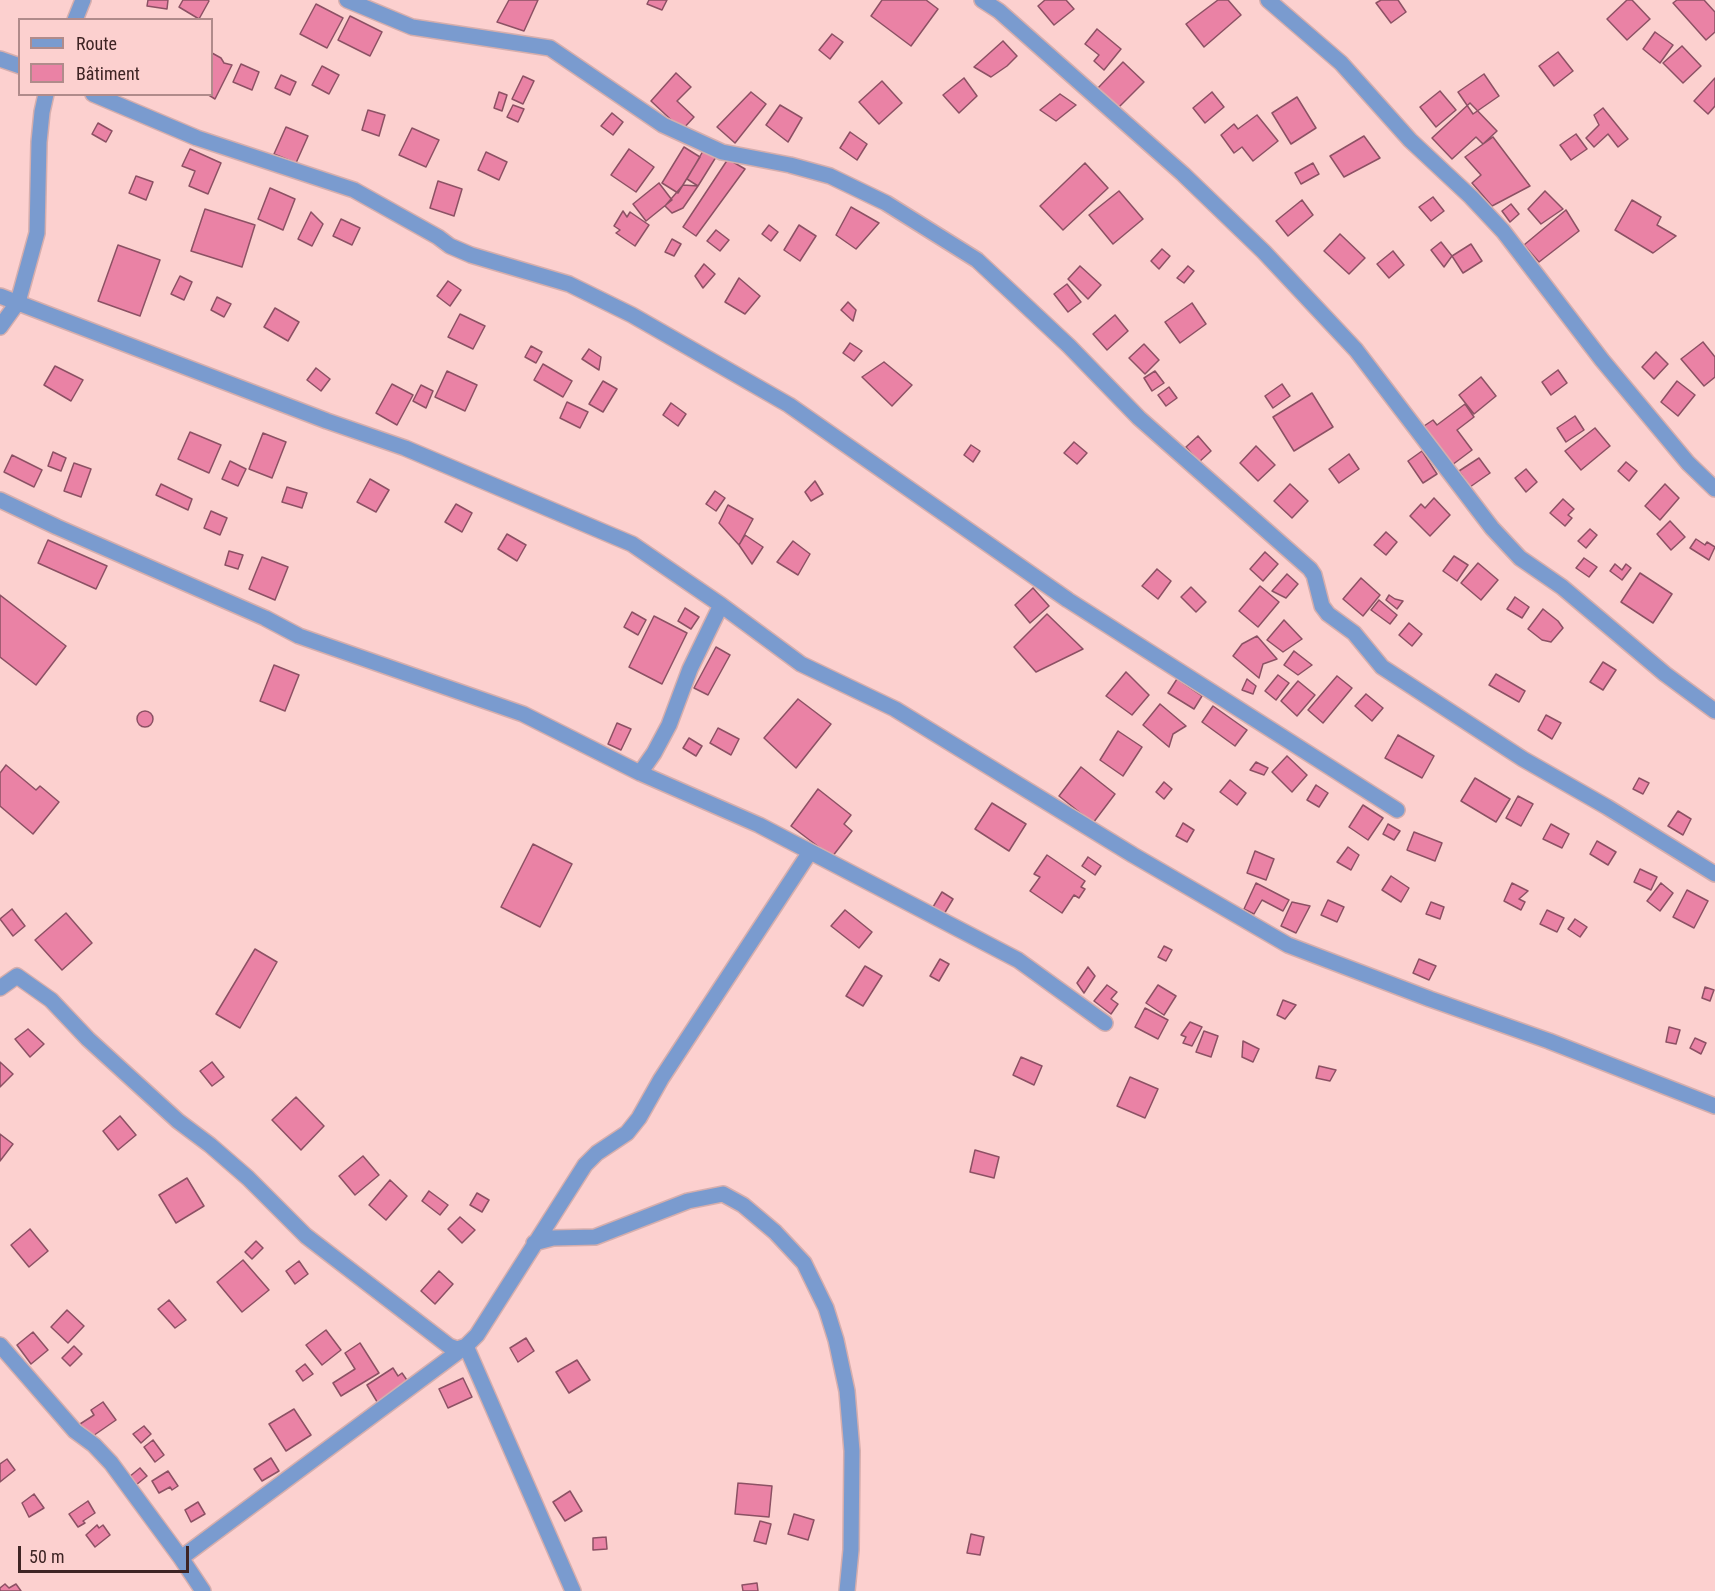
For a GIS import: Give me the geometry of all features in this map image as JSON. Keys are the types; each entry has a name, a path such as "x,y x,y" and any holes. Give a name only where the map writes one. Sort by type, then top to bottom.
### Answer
{"street":[{"path":"76,18 83,0"},
{"path":"347,0 412,27 550,48 663,125 722,152 790,165 830,176 886,203 977,260 1069,346 1139,418 1310,569 1314,575 1322,606 1328,614 1354,633 1382,667 1523,759 1607,807 1715,874"},
{"path":"982,0 999,11 1148,142 1264,252 1356,350 1492,528 1520,558 1562,587 1665,674 1715,711"},
{"path":"1268,0 1341,63 1410,140 1487,214 1529,264 1602,360 1688,463 1715,489"},
{"path":"0,59 18,65"},
{"path":"0,327 18,302 37,233 39,142 46,96"},
{"path":"98,96 197,138 354,190 460,251 569,284 632,315 789,405 1068,600 1396,810"},
{"path":"0,296 327,421 405,448 632,544 801,664 896,709 1133,855 1288,945 1549,1041 1715,1106"},
{"path":"0,500 265,618 299,636 523,714 640,773 759,825 1018,960 1105,1023"},
{"path":"640,773 669,725 690,669 721,605"},
{"path":"182,1558 466,1346 477,1335 585,1165 597,1153 627,1133 639,1118 656,1087 810,852"},
{"path":"0,988 17,976 51,1000 97,1047 178,1121 248,1178 306,1236 449,1346 457,1349 466,1346"},
{"path":"534,1243 553,1238 596,1237 688,1201 723,1194 743,1205 775,1232 804,1263 826,1308 836,1340 847,1391 852,1451 851,1550 847,1591"},
{"path":"0,1345 75,1431 94,1445 111,1463 182,1558 203,1591"},
{"path":"466,1346 573,1591"}],"building":[{"path":"148,0 168,0 167,9 147,6"},
{"path":"183,0 209,1 200,18 179,7"},
{"path":"509,0 538,0 524,31 497,22"},
{"path":"649,0 667,0 662,10 647,4"},
{"path":"882,0 926,0 938,9 911,46 871,16"},
{"path":"1045,0 1066,0 1074,9 1054,25 1038,6"},
{"path":"1218,0 1228,0 1241,15 1204,47 1186,24"},
{"path":"1381,0 1398,0 1406,12 1391,23 1376,3"},
{"path":"1627,0 1632,0 1650,19 1627,40 1607,19"},
{"path":"1677,0 1704,0 1715,12 1715,32 1706,40 1673,3"},
{"path":"316,4 343,18 327,48 300,34"},
{"path":"350,16 382,32 370,56 338,40"},
{"path":"1097,29 1121,49 1104,70 1094,61 1099,55 1085,44"},
{"path":"1655,32 1673,45 1660,63 1643,49"},
{"path":"832,34 843,42 830,59 819,50"},
{"path":"1003,41 1017,56 1007,66 991,77 974,67"},
{"path":"1682,46 1701,66 1683,83 1663,63"},
{"path":"1558,52 1573,71 1554,86 1539,66"},
{"path":"213,54 221,58 224,63 232,65 215,99 210,96 213,96"},
{"path":"1123,62 1144,82 1116,110 1096,90"},
{"path":"241,64 259,72 252,90 233,82"},
{"path":"322,66 339,75 329,94 312,85"},
{"path":"676,73 691,87 677,101 694,117 682,130 651,101"},
{"path":"1484,74 1499,96 1473,114 1458,92"},
{"path":"281,75 296,82 290,95 275,88"},
{"path":"523,76 534,81 523,104 512,99"},
{"path":"964,78 977,96 959,113 943,95"},
{"path":"1715,78 1715,106 1708,114 1694,101"},
{"path":"882,81 902,103 879,124 859,102"},
{"path":"1440,91 1456,110 1436,127 1420,107"},
{"path":"499,92 507,95 502,111 494,108"},
{"path":"751,92 766,104 735,143 717,127"},
{"path":"1212,92 1224,107 1205,123 1193,108"},
{"path":"1060,94 1076,105 1056,121 1040,110"},
{"path":"1297,97 1316,128 1291,144 1272,113"},
{"path":"1470,103 1497,131 1483,144 1476,137 1452,159 1432,138"},
{"path":"513,105 524,109 518,122 507,117"},
{"path":"780,105 802,118 788,142 766,125"},
{"path":"1603,108 1628,139 1618,147 1608,134 1594,147 1586,138 1599,125 1594,115"},
{"path":"368,110 385,115 379,136 362,130"},
{"path":"612,113 623,122 613,135 601,126"},
{"path":"1257,115 1278,141 1253,161 1242,147 1234,153 1221,135 1234,124 1238,129"},
{"path":"98,123 112,131 106,142 92,134"},
{"path":"286,127 308,136 296,163 274,154"},
{"path":"412,128 439,140 426,167 399,155"},
{"path":"850,132 867,144 857,160 840,148"},
{"path":"1576,134 1587,149 1571,160 1560,145"},
{"path":"1364,136 1380,158 1344,177 1330,156"},
{"path":"1493,137 1530,186 1492,206 1472,183 1481,175 1465,157"},
{"path":"684,147 700,157 678,193 662,183"},
{"path":"190,149 221,163 208,194 189,186 195,171 182,166"},
{"path":"629,149 654,167 636,192 611,175"},
{"path":"703,151 716,157 698,186 687,179"},
{"path":"486,152 507,162 499,180 478,170"},
{"path":"728,159 745,169 696,236 683,227"},
{"path":"1085,163 1108,188 1063,230 1040,206"},
{"path":"1313,163 1319,174 1301,184 1295,173"},
{"path":"136,176 153,182 146,200 129,193"},
{"path":"438,181 462,189 454,216 430,208"},
{"path":"659,183 672,200 646,221 633,204"},
{"path":"683,185 698,186 683,208 672,213 665,206"},
{"path":"270,188 295,199 283,230 258,219"},
{"path":"1119,191 1143,219 1113,244 1089,215"},
{"path":"1545,191 1563,209 1541,224 1528,209"},
{"path":"1433,197 1444,211 1431,221 1419,207"},
{"path":"1302,200 1313,215 1288,236 1276,221"},
{"path":"1632,200 1661,217 1657,225 1676,236 1653,253 1615,230"},
{"path":"1511,204 1519,214 1510,222 1502,211"},
{"path":"851,207 879,223 856,249 836,235"},
{"path":"205,209 255,225 242,267 191,251"},
{"path":"1566,210 1579,231 1539,262 1524,245"},
{"path":"623,211 627,217 630,212 649,225 635,246 616,233 620,230 614,226"},
{"path":"311,212 323,224 312,246 298,239"},
{"path":"341,219 360,228 352,245 333,236"},
{"path":"769,225 778,232 771,241 762,234"},
{"path":"799,225 816,236 800,261 784,250"},
{"path":"716,230 729,240 720,251 707,241"},
{"path":"1340,234 1365,258 1349,274 1324,251"},
{"path":"672,239 681,244 674,256 665,252"},
{"path":"1441,242 1452,256 1444,267 1431,250"},
{"path":"1471,244 1482,261 1463,273 1452,256"},
{"path":"118,245 160,260 140,316 98,301"},
{"path":"1162,249 1170,256 1159,269 1151,261"},
{"path":"1393,251 1404,265 1389,278 1377,264"},
{"path":"704,264 715,274 703,288 695,276"},
{"path":"1080,266 1101,285 1088,299 1068,279"},
{"path":"1188,266 1194,271 1184,283 1177,278"},
{"path":"180,276 192,282 184,300 171,294"},
{"path":"739,278 760,296 745,314 725,302"},
{"path":"448,281 461,290 450,306 437,296"},
{"path":"1067,284 1081,302 1068,312 1054,294"},
{"path":"217,297 231,304 224,317 211,310"},
{"path":"848,302 856,310 853,321 841,310"},
{"path":"1192,303 1206,324 1180,343 1165,322"},
{"path":"275,308 299,322 288,341 264,327"},
{"path":"460,314 485,326 473,349 448,337"},
{"path":"1115,315 1128,331 1107,350 1093,334"},
{"path":"1703,342 1715,357 1715,377 1704,386 1681,359"},
{"path":"850,343 862,351 854,361 843,353"},
{"path":"1144,344 1159,360 1145,374 1129,358"},
{"path":"531,346 542,352 536,363 525,357"},
{"path":"589,349 601,357 599,370 582,359"},
{"path":"1656,352 1668,364 1654,379 1642,367"},
{"path":"884,362 912,385 892,406 862,377"},
{"path":"543,364 572,381 563,397 534,380"},
{"path":"55,366 83,380 71,401 44,385"},
{"path":"316,368 330,379 321,391 307,380"},
{"path":"1558,370 1567,383 1551,395 1542,382"},
{"path":"447,371 477,385 465,411 435,397"},
{"path":"1155,371 1164,383 1152,391 1144,378"},
{"path":"1481,377 1496,396 1474,414 1459,395"},
{"path":"603,381 617,389 603,412 589,404"},
{"path":"1677,381 1695,395 1678,416 1661,402"},
{"path":"392,384 413,395 397,425 376,413"},
{"path":"1282,384 1290,396 1273,408 1265,396"},
{"path":"421,385 433,391 426,408 413,401"},
{"path":"1169,387 1177,398 1166,406 1158,395"},
{"path":"1312,393 1333,427 1294,451 1273,417"},
{"path":"567,402 588,412 580,428 560,418"},
{"path":"671,403 686,414 678,426 663,415"},
{"path":"1465,404 1474,417 1457,430 1472,450 1452,465 1424,426 1433,420 1437,425"},
{"path":"1575,416 1584,430 1566,442 1557,428"},
{"path":"1595,428 1610,446 1581,470 1565,451"},
{"path":"190,432 221,445 209,473 178,459"},
{"path":"263,433 286,442 272,478 249,469"},
{"path":"1198,436 1211,451 1199,462 1186,447"},
{"path":"1074,442 1087,453 1077,464 1064,453"},
{"path":"971,445 980,451 973,462 964,455"},
{"path":"1256,446 1275,465 1258,481 1240,463"},
{"path":"1422,451 1437,474 1423,483 1408,461"},
{"path":"53,452 66,458 61,471 48,466"},
{"path":"1349,454 1359,469 1339,483 1329,469"},
{"path":"12,455 42,470 34,487 4,472"},
{"path":"1479,458 1490,473 1470,487 1459,471"},
{"path":"230,461 246,469 238,486 222,479"},
{"path":"1626,462 1637,471 1629,481 1618,471"},
{"path":"74,463 91,469 81,497 64,491"},
{"path":"1526,469 1537,482 1526,492 1515,478"},
{"path":"370,479 389,490 376,512 357,502"},
{"path":"815,481 823,494 811,501 805,492"},
{"path":"161,484 192,499 188,510 156,495"},
{"path":"1290,484 1308,501 1292,518 1274,501"},
{"path":"1665,484 1679,498 1660,520 1645,506"},
{"path":"287,487 307,493 302,508 282,502"},
{"path":"715,491 725,498 716,511 706,504"},
{"path":"1434,498 1450,515 1430,536 1410,516 1421,504 1425,508"},
{"path":"1563,499 1574,509 1568,515 1572,518 1565,526 1550,513"},
{"path":"456,504 472,513 462,532 445,522"},
{"path":"728,505 753,519 739,545 719,523"},
{"path":"211,511 227,518 220,535 204,528"},
{"path":"1670,521 1685,537 1671,550 1657,534"},
{"path":"1590,529 1597,535 1586,548 1578,541"},
{"path":"1386,532 1397,542 1386,555 1374,545"},
{"path":"507,534 526,545 517,561 498,549"},
{"path":"745,535 763,547 752,564 739,545"},
{"path":"1696,539 1705,545 1707,542 1715,547 1709,560 1690,548"},
{"path":"48,540 107,566 96,589 38,563"},
{"path":"793,541 810,554 798,575 777,562"},
{"path":"229,551 243,555 238,569 225,565"},
{"path":"1265,552 1278,564 1263,581 1250,569"},
{"path":"1454,556 1468,565 1457,581 1443,571"},
{"path":"262,557 288,567 275,600 249,589"},
{"path":"1584,558 1597,567 1589,577 1576,568"},
{"path":"1478,563 1498,580 1481,600 1461,583"},
{"path":"1615,564 1622,570 1626,564 1631,568 1622,580 1610,571"},
{"path":"1157,569 1171,581 1158,599 1142,586"},
{"path":"1640,573 1672,594 1653,623 1621,602"},
{"path":"1287,574 1298,584 1286,598 1272,591"},
{"path":"1361,578 1380,595 1363,616 1343,599"},
{"path":"1260,586 1279,602 1258,627 1239,611"},
{"path":"1191,587 1206,602 1196,612 1181,597"},
{"path":"1033,588 1049,606 1030,623 1015,605"},
{"path":"0,595 66,646 36,685 0,657"},
{"path":"1389,595 1403,601 1397,609 1386,600"},
{"path":"1515,597 1529,607 1522,618 1507,609"},
{"path":"1379,600 1397,615 1390,624 1371,610"},
{"path":"685,608 699,617 691,629 678,621"},
{"path":"1543,609 1563,628 1551,642 1542,640 1528,629"},
{"path":"632,612 646,620 638,635 624,627"},
{"path":"1047,614 1083,649 1036,672 1014,647"},
{"path":"654,616 687,633 662,684 629,667"},
{"path":"1284,620 1302,639 1283,652 1267,640"},
{"path":"1409,623 1422,634 1412,646 1399,635"},
{"path":"1257,636 1277,659 1263,664 1259,678 1233,656 1242,644"},
{"path":"716,647 730,655 708,695 694,688"},
{"path":"1294,651 1312,665 1298,675 1284,665"},
{"path":"1603,662 1616,670 1603,690 1590,682"},
{"path":"274,665 299,675 285,711 260,701"},
{"path":"1126,672 1149,695 1132,715 1106,696"},
{"path":"1496,674 1525,691 1519,702 1489,685"},
{"path":"1278,675 1289,683 1276,700 1265,691"},
{"path":"1337,676 1352,688 1323,723 1308,710"},
{"path":"1177,679 1202,696 1194,709 1168,693"},
{"path":"1247,679 1256,686 1253,694 1242,690"},
{"path":"1298,681 1315,695 1297,716 1281,701"},
{"path":"1366,694 1383,708 1372,721 1355,706"},
{"path":"798,699 831,724 796,768 764,738"},
{"path":"1160,704 1186,726 1173,734 1169,747 1143,725"},
{"path":"1213,706 1247,730 1235,746 1202,722"},
{"path":"142,711 148,711 153,719 151,725 142,727 137,722 137,716"},
{"path":"1546,715 1561,723 1552,739 1538,730"},
{"path":"617,723 631,729 621,750 608,744"},
{"path":"718,728 739,739 731,755 710,743"},
{"path":"1118,731 1142,747 1123,776 1100,760"},
{"path":"1398,735 1434,756 1422,778 1385,758"},
{"path":"689,738 702,746 696,756 683,748"},
{"path":"1287,756 1307,775 1292,792 1272,772"},
{"path":"1256,762 1268,768 1264,775 1250,770"},
{"path":"6,765 36,790 40,786 59,802 33,834 0,806 0,773"},
{"path":"1081,767 1115,794 1093,823 1059,796"},
{"path":"1475,778 1510,799 1496,822 1461,801"},
{"path":"1639,778 1649,783 1643,794 1633,789"},
{"path":"1230,780 1246,793 1237,805 1220,792"},
{"path":"1164,782 1172,789 1164,799 1156,792"},
{"path":"1316,785 1328,793 1319,807 1307,800"},
{"path":"818,789 851,815 844,824 852,831 832,857 791,826"},
{"path":"1518,796 1533,804 1521,826 1506,818"},
{"path":"992,803 1026,824 1009,851 975,829"},
{"path":"1363,805 1383,818 1368,840 1349,827"},
{"path":"1678,811 1691,819 1683,835 1668,826"},
{"path":"1183,823 1194,830 1187,842 1176,836"},
{"path":"1388,824 1400,831 1394,840 1383,834"},
{"path":"1551,824 1569,834 1562,848 1543,839"},
{"path":"1414,832 1442,843 1435,861 1407,850"},
{"path":"1597,841 1616,852 1608,865 1590,854"},
{"path":"533,844 572,864 540,927 501,907"},
{"path":"1348,847 1359,855 1351,870 1337,862"},
{"path":"1255,851 1274,859 1266,880 1247,873"},
{"path":"1047,855 1085,881 1081,887 1085,889 1079,898 1074,895 1062,913 1030,891 1040,877 1034,874"},
{"path":"1088,857 1101,866 1095,875 1082,866"},
{"path":"1640,869 1657,877 1651,890 1634,882"},
{"path":"1391,876 1409,888 1401,902 1382,890"},
{"path":"1256,883 1289,900 1283,911 1262,900 1254,914 1244,909"},
{"path":"1512,883 1528,891 1519,899 1525,902 1521,910 1504,901"},
{"path":"1661,883 1673,893 1660,911 1647,901"},
{"path":"1687,890 1708,901 1694,928 1673,917"},
{"path":"942,892 953,899 944,914 933,907"},
{"path":"1328,900 1344,907 1337,922 1321,915"},
{"path":"1292,902 1310,906 1296,933 1281,926"},
{"path":"1431,902 1444,907 1440,919 1426,914"},
{"path":"12,909 25,926 13,936 0,919"},
{"path":"845,910 872,932 859,948 831,926"},
{"path":"1547,910 1564,918 1557,932 1540,924"},
{"path":"66,913 92,943 62,970 35,940"},
{"path":"1575,919 1587,927 1580,937 1568,929"},
{"path":"1164,946 1172,950 1166,961 1158,957"},
{"path":"255,949 277,962 240,1028 216,1014"},
{"path":"940,959 949,964 939,981 930,976"},
{"path":"1419,959 1436,966 1429,980 1413,973"},
{"path":"865,966 882,976 863,1006 846,996"},
{"path":"1088,967 1095,976 1084,993 1077,983"},
{"path":"1107,985 1117,992 1111,999 1118,1004 1111,1014 1094,1001"},
{"path":"1158,985 1176,996 1164,1015 1146,1003"},
{"path":"1705,987 1714,990 1710,1001 1702,998"},
{"path":"1283,1000 1296,1005 1285,1019 1277,1015"},
{"path":"1145,1008 1168,1020 1158,1039 1135,1027"},
{"path":"1190,1022 1202,1027 1192,1046 1183,1043 1186,1037 1181,1035"},
{"path":"1669,1027 1680,1030 1676,1044 1666,1042"},
{"path":"28,1029 44,1044 30,1057 15,1039"},
{"path":"1204,1031 1218,1036 1211,1057 1196,1052"},
{"path":"1695,1038 1706,1043 1701,1054 1690,1048"},
{"path":"1243,1041 1259,1049 1253,1062 1242,1057"},
{"path":"1021,1057 1042,1066 1034,1085 1013,1075"},
{"path":"0,1062 13,1074 0,1087"},
{"path":"212,1062 224,1077 212,1086 200,1071"},
{"path":"1319,1066 1336,1070 1330,1081 1316,1078"},
{"path":"1130,1077 1158,1089 1145,1118 1117,1106"},
{"path":"296,1097 324,1126 301,1150 272,1120"},
{"path":"120,1116 136,1135 118,1150 103,1131"},
{"path":"0,1134 13,1144 0,1161"},
{"path":"975,1150 999,1157 994,1178 970,1172"},
{"path":"363,1156 379,1175 355,1195 339,1176"},
{"path":"187,1178 204,1206 176,1223 159,1195"},
{"path":"390,1180 407,1196 386,1220 369,1205"},
{"path":"429,1191 448,1205 440,1215 422,1201"},
{"path":"477,1193 489,1200 482,1212 470,1205"},
{"path":"460,1217 475,1230 462,1243 448,1229"},
{"path":"30,1229 48,1251 29,1267 11,1245"},
{"path":"256,1241 263,1248 252,1259 245,1252"},
{"path":"243,1260 269,1290 242,1312 217,1282"},
{"path":"299,1261 308,1274 295,1284 286,1271"},
{"path":"439,1271 453,1284 435,1304 421,1291"},
{"path":"169,1300 186,1320 175,1328 158,1309"},
{"path":"67,1310 84,1326 68,1343 51,1327"},
{"path":"326,1330 341,1350 322,1365 306,1345"},
{"path":"33,1332 48,1350 31,1364 17,1345"},
{"path":"526,1338 534,1351 518,1362 510,1348"},
{"path":"360,1343 379,1373 341,1396 333,1383 355,1369 345,1353"},
{"path":"74,1346 82,1354 70,1366 62,1358"},
{"path":"577,1360 590,1380 569,1393 556,1372"},
{"path":"305,1364 313,1374 303,1381 296,1371"},
{"path":"393,1368 398,1376 402,1373 411,1386 379,1405 367,1385"},
{"path":"463,1378 472,1397 448,1408 439,1389"},
{"path":"103,1402 116,1420 90,1438 80,1424 94,1415 91,1410"},
{"path":"294,1409 311,1435 286,1451 269,1424"},
{"path":"144,1426 151,1434 141,1443 133,1434"},
{"path":"153,1440 164,1455 155,1462 144,1447"},
{"path":"271,1458 279,1471 262,1481 254,1469"},
{"path":"7,1459 15,1470 0,1482 0,1464"},
{"path":"140,1468 147,1476 136,1485 129,1477"},
{"path":"168,1471 178,1486 172,1490 170,1487 159,1493 152,1481"},
{"path":"738,1483 772,1486 769,1517 735,1514"},
{"path":"570,1491 582,1511 565,1521 553,1502"},
{"path":"34,1494 44,1508 29,1517 22,1503"},
{"path":"88,1501 95,1513 78,1527 69,1514"},
{"path":"198,1502 205,1514 191,1522 185,1510"},
{"path":"794,1514 814,1520 808,1540 788,1534"},
{"path":"760,1521 771,1524 766,1544 754,1541"},
{"path":"97,1525 99,1528 103,1525 110,1535 95,1547 86,1535"},
{"path":"971,1534 984,1537 980,1555 967,1553"},
{"path":"606,1537 607,1549 593,1550 593,1538"},
{"path":"757,1583 758,1591 743,1591 742,1585"},
{"path":"5,1584 9,1588 16,1584 21,1591 0,1591"}]}
